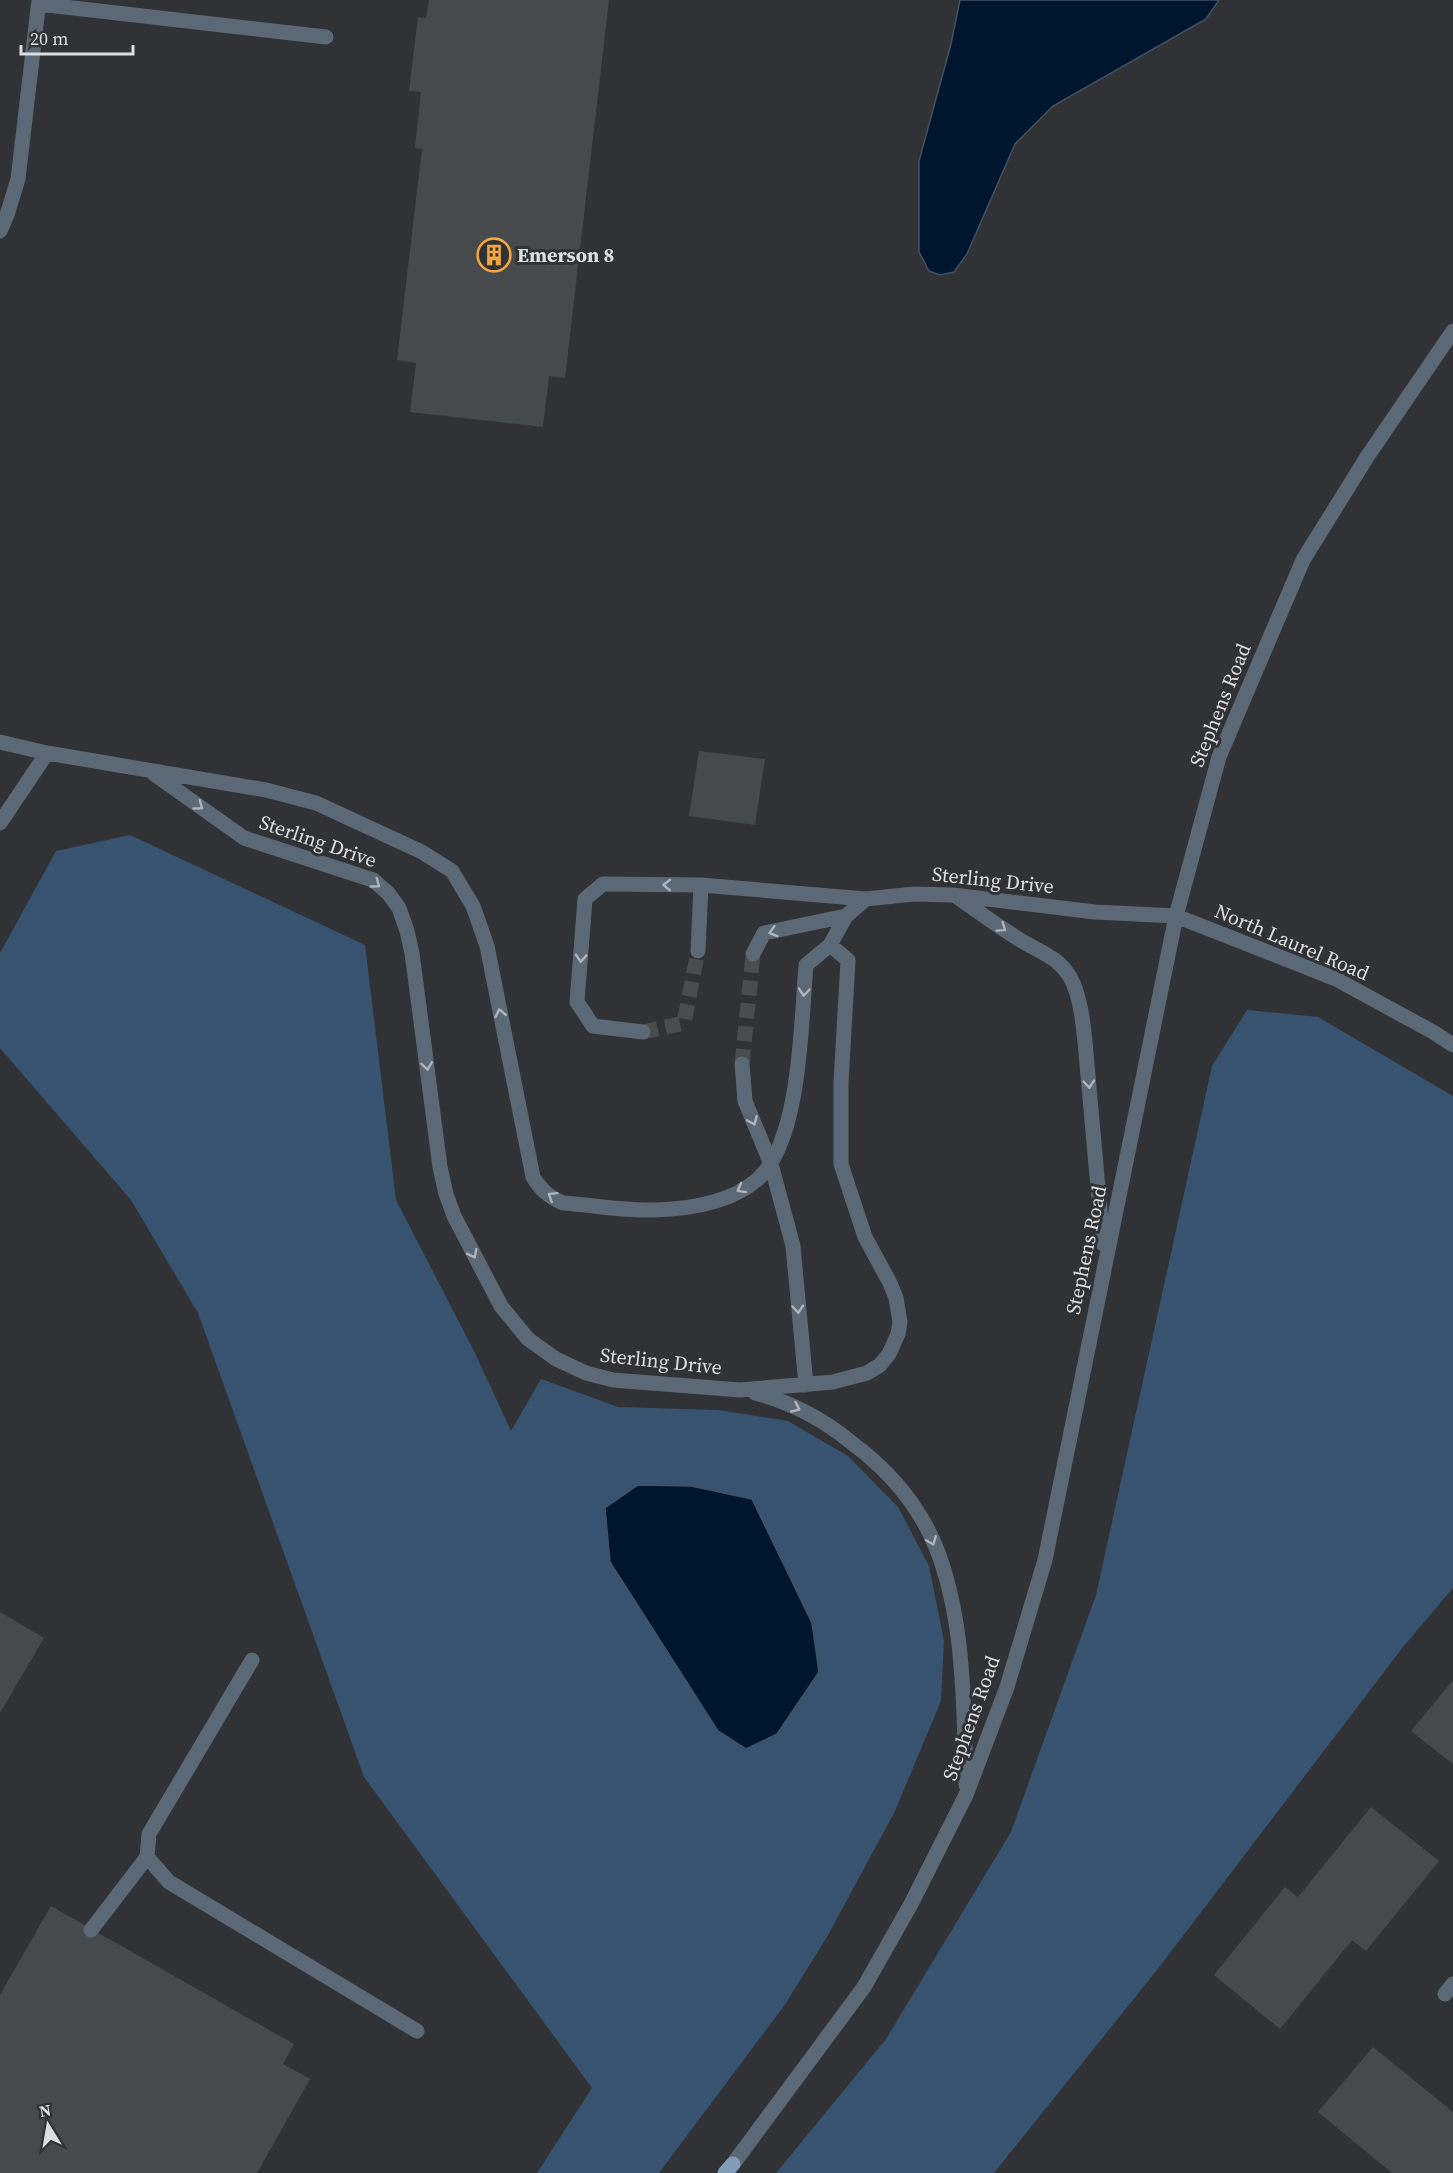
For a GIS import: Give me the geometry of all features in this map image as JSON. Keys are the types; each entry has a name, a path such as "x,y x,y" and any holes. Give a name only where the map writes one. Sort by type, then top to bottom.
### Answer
{"street":[{"path":"0,231 18,179 39,2 326,37"},
{"name":"Stephens Road","path":"728,2170 864,1987 911,1904 966,1795 1006,1688 1046,1560 1104,1263 1176,916 1219,757 1303,560 1367,457 1453,331"},
{"name":"Sterling Drive","path":"0,742 152,772 266,790 316,803 422,852 452,871 473,906 487,946 533,1178 551,1198 563,1203 652,1210 702,1205 742,1190 758,1179 771,1164 781,1143 794,1096 806,965 831,945 846,916 866,899 915,894 953,895 1095,912 1176,916"},
{"path":"0,823 47,753"},
{"name":"Sterling Drive","path":"152,772 244,838 373,880 388,893 399,908 412,953 440,1167 454,1216 501,1306 528,1339 556,1359 586,1373 613,1380 740,1390 806,1385 848,1379 867,1373 880,1365 895,1344 900,1322 896,1298 865,1237 841,1164 841,1083 848,960 831,945"},
{"path":"644,1032 592,1026 578,1002 585,899 603,884 702,885 866,899"},
{"path":"698,951 702,885"},
{"path":"953,895 1019,940 1041,950 1061,966 1072,982 1086,1042 1104,1263"},
{"path":"753,954 764,933 846,916"},
{"name":"North Laurel Road","path":"1176,916 1336,979 1453,1045"},
{"path":"742,1064 745,1101 771,1164 793,1246 806,1385"},
{"path":"740,1390 786,1403 846,1437 879,1465 900,1487 928,1530 942,1566 958,1639 964,1703 966,1795"},
{"path":"91,1930 147,1857 149,1834 252,1660"},
{"path":"147,1857 169,1882 417,2031"}],"shaded area":[{"path":"960,0 1219,0 1206,19 1053,106 1015,144 967,254 954,272 940,275 929,271 919,252 919,161 951,44"},
{"path":"130,835 365,945 396,1200 475,1353 511,1431 541,1379 618,1407 719,1410 788,1421 848,1456 898,1507 929,1566 944,1641 941,1701 895,1811 827,1937 784,2006 659,2173 537,2173 592,2088 364,1777 198,1313 131,1200 0,1048 0,953 56,851"},
{"path":"1247,1010 1318,1017 1453,1096 1453,1588 1403,1647 1157,1970 994,2173 776,2173 886,2039 1011,1832 1096,1595 1212,1066"},
{"path":"638,1485 691,1486 752,1499 812,1623 819,1672 777,1734 746,1749 718,1731 610,1562 605,1508"}],"building":[{"name":"Emerson 8","path":"429,0 609,0 565,378 549,376 543,427 410,412 416,363 397,360 422,149 415,148 421,92 409,91 418,17 426,18"},
{"path":"699,751 765,759 755,825 689,816"},
{"path":"0,1612 44,1638 0,1713"},
{"path":"1453,1680 1453,1764 1411,1731"},
{"path":"1371,1807 1439,1861 1366,1951 1352,1940 1280,2029 1214,1975 1285,1887 1298,1897"},
{"path":"51,1906 294,2044 283,2064 310,2079 257,2173 0,2173 0,1995"},
{"path":"1373,2047 1453,2112 1453,2173 1392,2173 1318,2112"}],"tunnel":[{"path":"643,1032 684,1023 698,951"},
{"path":"742,1064 753,954"}],"place":[{"name":"Emerson 8","path":"494,255"}]}
